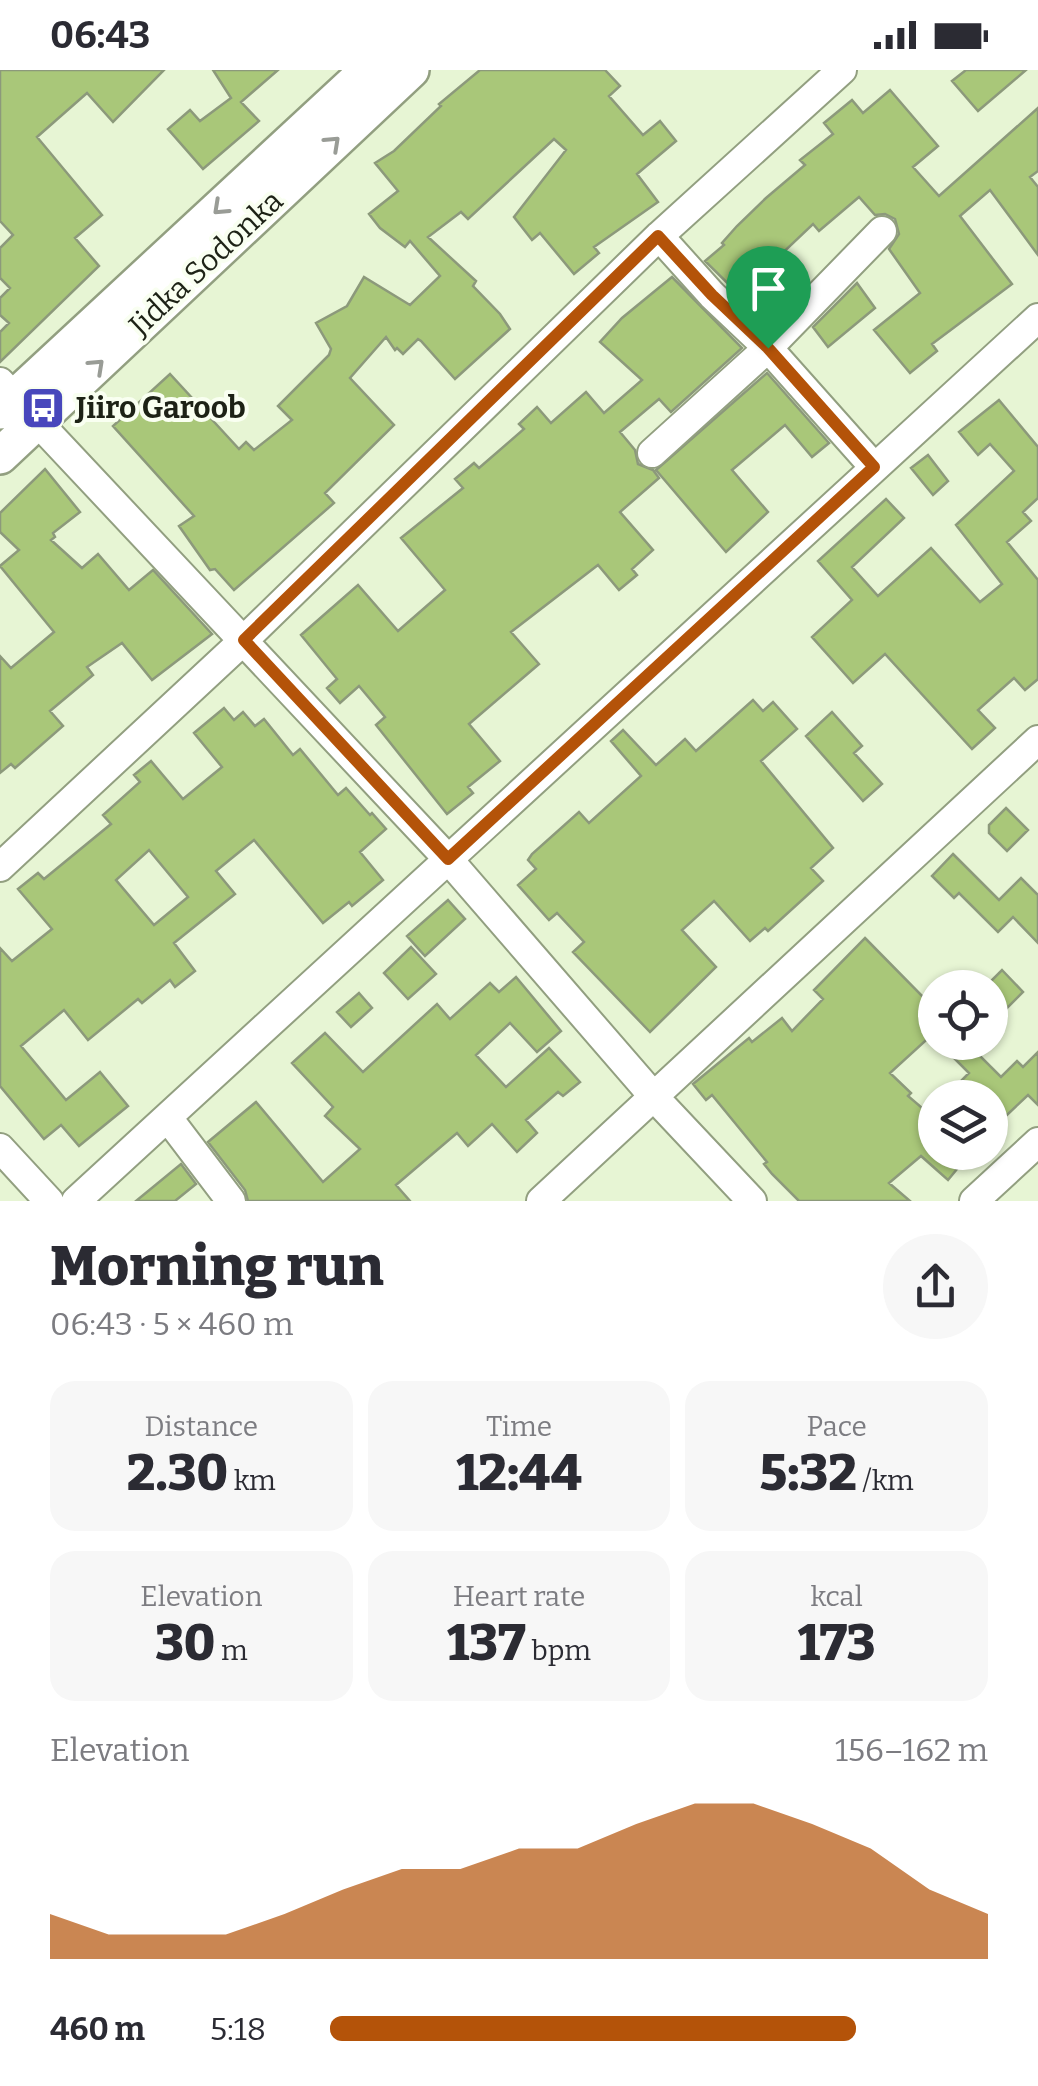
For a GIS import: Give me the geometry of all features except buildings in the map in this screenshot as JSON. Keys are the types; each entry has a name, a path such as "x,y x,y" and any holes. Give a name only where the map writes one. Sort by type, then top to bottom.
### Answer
{"main road":[{"name":"Jidka Sodonka","path":"0,456 13,403 368,70"},
{"name":"Jidka Sodonka","path":"13,403 410,70"}],"street":[{"path":"0,867 244,640 658,236 842,70"},
{"path":"652,453 768,348 882,231"},
{"path":"658,236 768,348 874,467"},
{"path":"76,1201 1038,318"},
{"path":"13,403 244,640 448,859 656,1098 752,1201"},
{"path":"540,1201 656,1098 1038,740"},
{"path":"168,1118 232,1201"},
{"path":"974,1201 1038,1142"},
{"path":"0,1148 49,1201"}],"place":[{"name":"Jiiro Garoob","path":"43,408"}],"route":[{"path":"658,236 768,348 874,467 448,859 244,640 658,236"}]}
